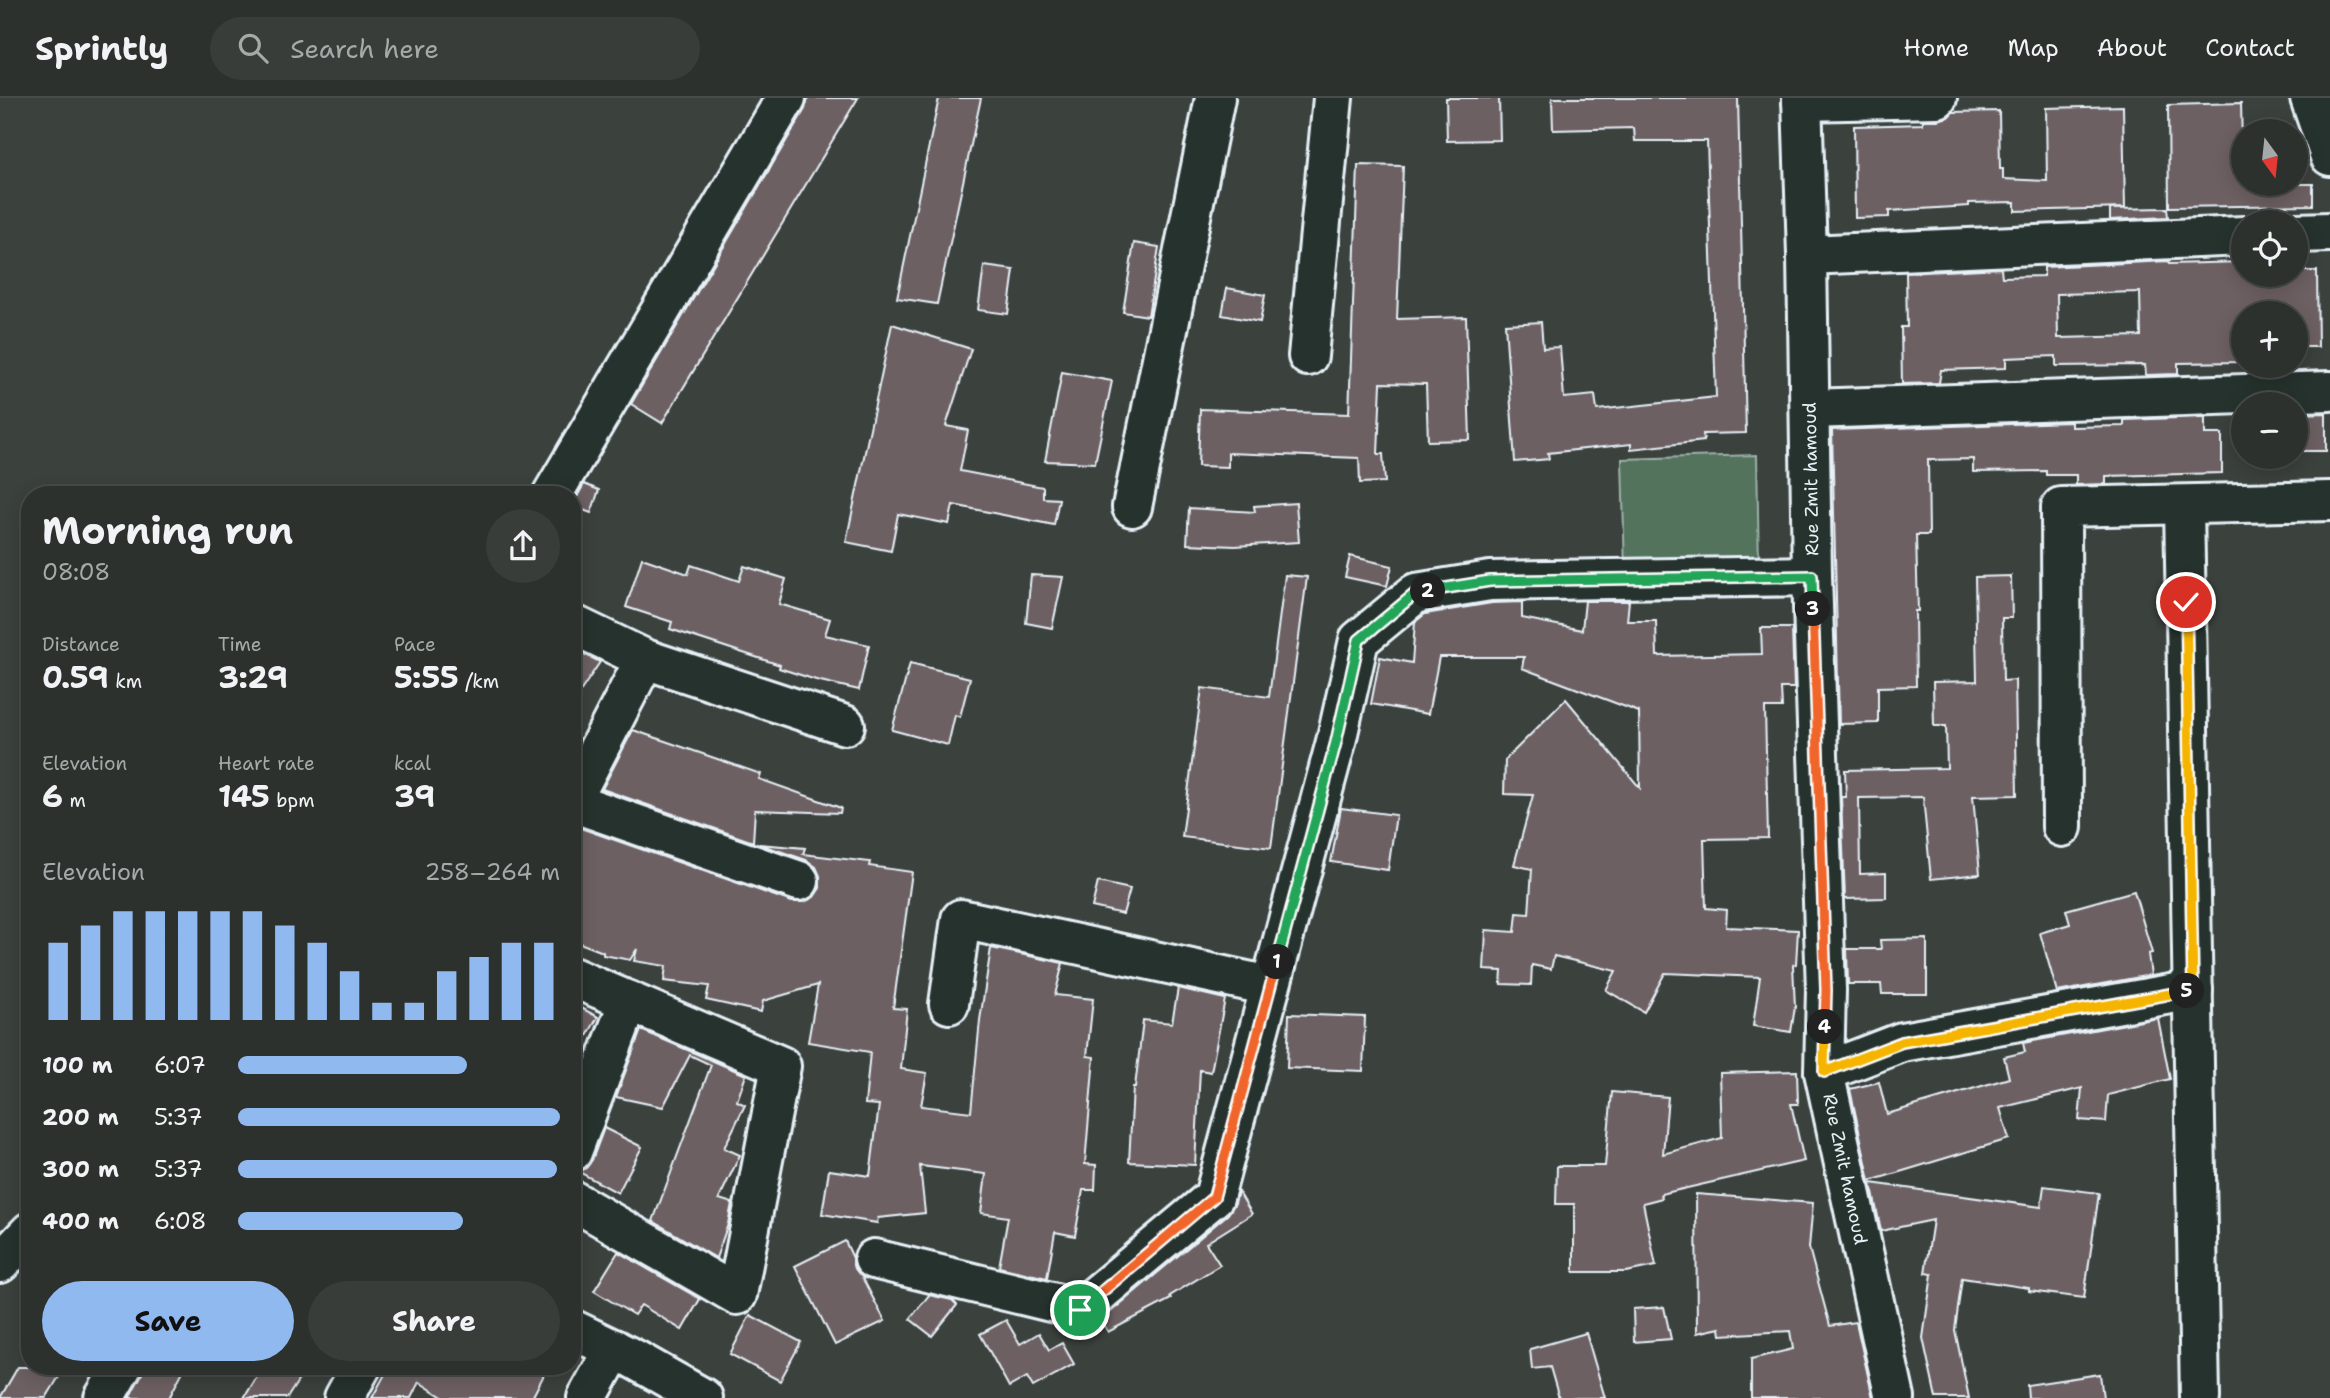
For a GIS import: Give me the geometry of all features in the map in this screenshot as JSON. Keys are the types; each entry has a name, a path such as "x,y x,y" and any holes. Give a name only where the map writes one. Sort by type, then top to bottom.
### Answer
{"street":[{"path":"557,486 786,98"},
{"path":"1132,507 1215,98"},
{"path":"1308,356 1332,98"},
{"path":"1802,99 1937,98"},
{"path":"2310,98 2330,156"},
{"name":"Rue Zmit hamoud","path":"1802,99 1812,576 1826,990 1824,1072 1895,1398"},
{"path":"2308,233 2330,232"},
{"path":"1807,255 2231,237"},
{"path":"1810,410 2330,391"},
{"path":"2062,827 2062,507 2330,501"},
{"path":"2185,505 2200,1398"},
{"path":"874,1259 1080,1310 1214,1197 1333,755 1359,640 1416,593 1490,581 1812,576"},
{"path":"581,628 645,659 845,725"},
{"path":"581,783 645,659"},
{"path":"581,804 799,881"},
{"path":"949,1004 961,919 1270,986"},
{"path":"581,981 781,1066 737,1295 581,1205"},
{"path":"1824,1072 1902,1042 2193,990"},
{"path":"581,1128 629,1002"},
{"path":"0,1263 21,1241"},
{"path":"581,1333 703,1398"},
{"path":"587,1398 614,1349"},
{"path":"104,1398 117,1375"},
{"path":"344,1398 357,1375"}],"green space":[{"path":"1757,455 1759,568 1625,571 1622,459"}],"building":[{"path":"808,98 858,98 662,423 631,404 805,109"},
{"path":"939,98 981,98 937,304 897,298"},
{"path":"1446,98 1499,98 1500,140 1447,141"},
{"path":"1552,98 1738,98 1746,433 1703,434 1704,441 1631,449 1631,444 1548,453 1549,459 1515,462 1505,324 1541,322 1543,348 1560,347 1564,398 1595,395 1597,410 1716,397 1707,141 1635,141 1634,128 1553,130"},
{"path":"2241,103 2241,119 2231,119 2231,196 2308,196 2308,184 2313,184 2313,205 2169,207 2168,105"},
{"path":"2123,106 2125,208 2015,211 2015,202 1969,203 1969,206 1889,211 1889,217 1855,218 1854,126 1923,124 1923,120 1938,120 1953,112 1999,111 2000,169 2003,169 2003,179 2047,181 2046,108"},
{"path":"1358,165 1403,166 1397,319 1466,317 1470,440 1428,441 1426,384 1381,383 1378,454 1383,454 1385,482 1360,483 1359,458 1228,453 1228,467 1198,466 1200,409 1349,414"},
{"path":"2167,208 2168,217 2110,220 2110,209"},
{"path":"1134,243 1159,247 1148,316 1123,312"},
{"path":"2168,261 2169,264 2231,262 2231,287 2308,287 2308,271 2317,271 2318,347 2308,347 2308,301 2231,301 2231,362 2178,363 2178,374 2146,375 2145,365 2056,366 2056,356 2006,358 2006,368 1941,370 1939,383 1902,384 1901,327 1907,327 1906,273 2001,268 2002,277 2044,276 2044,267","holes":["2140,292 2141,336 2058,338 2057,294"]},
{"path":"984,266 1014,270 1008,314 978,310"},
{"path":"1227,288 1265,295 1260,322 1222,315"},
{"path":"892,324 971,349 946,426 968,430 960,471 1043,487 1043,498 1059,499 1054,525 953,505 949,524 898,514 891,551 846,542"},
{"path":"1062,372 1112,381 1095,463 1045,461"},
{"path":"2326,413 2326,451 2308,451 2308,414"},
{"path":"2205,417 2205,434 2222,434 2222,473 2106,476 2106,484 2076,485 2076,475 2046,475 2046,471 1973,472 1973,459 1928,460 1929,535 1916,535 1916,686 1878,687 1878,723 1839,724 1832,430 2071,422 2071,427 2124,426 2124,420"},
{"path":"584,484 599,490 591,513 581,509 581,490"},
{"path":"1296,503 1299,542 1235,546 1187,544 1189,508 1255,512 1254,506"},
{"path":"1350,556 1392,566 1387,586 1345,577"},
{"path":"642,558 688,574 691,565 739,581 744,566 786,579 779,604 830,619 825,635 869,645 859,690 779,668 780,665 670,629 672,622 626,607"},
{"path":"1031,575 1063,577 1052,628 1026,623"},
{"path":"1285,575 1307,577 1271,848 1182,837 1202,688 1269,697"},
{"path":"2011,576 2012,618 2002,618 2003,681 2015,680 2017,795 1973,796 1980,874 1931,879 1923,797 1859,798 1860,874 1886,873 1886,898 1845,899 1841,797 1846,797 1845,770 1947,768 1946,726 1934,726 1933,682 1977,681 1975,577"},
{"path":"1585,601 1629,601 1627,621 1656,621 1657,656 1762,654 1761,628 1792,628 1794,688 1781,688 1782,708 1765,708 1768,838 1704,839 1706,908 1727,910 1726,927 1798,930 1796,964 1793,965 1795,1007 1791,1032 1753,1026 1760,977 1665,973 1644,1012 1606,990 1616,971 1554,956 1551,969 1532,965 1531,985 1501,984 1502,971 1484,970 1486,930 1515,932 1517,913 1529,914 1532,869 1514,865 1533,795 1504,794 1505,760 1566,699 1640,788 1639,712 1522,668 1524,657 1439,657 1428,714 1371,704 1380,657 1412,663 1415,622 1425,614 1492,603 1522,602 1522,618 1582,630"},
{"path":"581,652 600,662 581,690"},
{"path":"910,663 970,678 960,717 955,715 948,745 892,730"},
{"path":"633,730 761,774 759,779 841,808 840,813 755,810 753,842 602,789"},
{"path":"1341,808 1396,815 1388,870 1331,862"},
{"path":"581,828 792,902 804,902 814,897 820,888 820,876 816,867 806,860 759,844 805,848 803,854 870,862 869,866 912,872 893,1008 907,1009 901,1069 927,1073 921,1106 971,1112 980,1020 991,948 1063,963 1055,995 1093,999 1087,1056 1094,1057 1085,1164 1096,1165 1095,1190 1083,1190 1075,1236 1055,1232 1047,1278 999,1267 1008,1217 981,1213 986,1174 920,1166 925,1213 878,1218 877,1223 822,1214 829,1170 870,1176 879,1105 865,1104 870,1052 808,1042 818,985 763,1001 761,1012 706,1000 709,986 664,981 666,966 634,961 637,949 630,960 603,955 603,952 581,943"},
{"path":"1098,882 1130,889 1123,914 1092,907"},
{"path":"2134,891 2152,953 2148,954 2151,975 2057,992 2040,933 2070,924 2066,910"},
{"path":"1927,939 1927,994 1882,994 1881,984 1848,984 1847,949 1881,949 1880,940"},
{"path":"1178,988 1225,999 1211,1072 1200,1070 1195,1165 1129,1162 1133,1087 1143,1020 1172,1023"},
{"path":"581,1008 598,1017 581,1046"},
{"path":"1289,1014 1365,1017 1363,1071 1287,1068"},
{"path":"2158,1018 2170,1079 2108,1095 2106,1122 2079,1120 2082,1088 2000,1108 2009,1139 1870,1181 1850,1089 1879,1082 1887,1114 2009,1078 2004,1057 2025,1052 2023,1043"},
{"path":"641,1030 746,1075 737,1101 745,1105 724,1148 740,1155 719,1199 732,1203 716,1258 653,1221 711,1065 690,1055 663,1107 616,1097"},
{"path":"1797,1071 1798,1104 1791,1104 1804,1161 1661,1194 1662,1198 1643,1203 1656,1266 1626,1272 1574,1272 1574,1204 1556,1204 1557,1166 1605,1166 1612,1092 1668,1097 1663,1154 1722,1138 1720,1073"},
{"path":"604,1128 642,1147 618,1193 581,1173 592,1160"},
{"path":"1871,1183 2041,1207 2044,1186 2099,1193 2084,1298 1962,1278 1955,1330 1969,1398 1936,1398 1923,1338 1932,1274 1925,1273 1933,1220 1881,1231"},
{"path":"1238,1191 1252,1214 1206,1243 1220,1265 1170,1296 1171,1299 1108,1332 1101,1320 1228,1214"},
{"path":"1696,1194 1813,1203 1809,1248 1830,1326 1856,1322 1873,1398 1751,1398 1751,1359 1793,1349 1790,1331 1721,1335 1720,1328 1697,1333"},
{"path":"845,1241 853,1258 853,1266 862,1277 885,1321 835,1345 795,1266"},
{"path":"618,1252 700,1299 682,1330 641,1305 634,1315 594,1291"},
{"path":"929,1295 952,1300 957,1305 932,1336 910,1319"},
{"path":"1664,1307 1671,1339 1634,1342 1633,1309"},
{"path":"750,1315 801,1342 780,1381 730,1354"},
{"path":"1006,1320 1020,1344 1039,1333 1049,1350 1062,1343 1074,1364 1033,1387 1027,1377 1009,1387 980,1334"},
{"path":"1586,1333 1605,1398 1559,1398 1550,1367 1532,1369 1530,1349"},
{"path":"18,1367 21,1367 21,1375 60,1375 46,1398 0,1398"},
{"path":"2100,1374 2103,1398 2028,1398 2027,1385"},
{"path":"141,1375 181,1375 169,1398 129,1398"},
{"path":"258,1375 302,1375 287,1398 244,1398"},
{"path":"385,1375 544,1375 532,1398 444,1398 419,1382 411,1398 372,1398"}],"route":[{"path":"1080,1310 1214,1197 1336,742 1359,640 1416,593 1490,581 1812,576 1826,990 1824,1072 1902,1042 2193,990 2186,602"}]}
